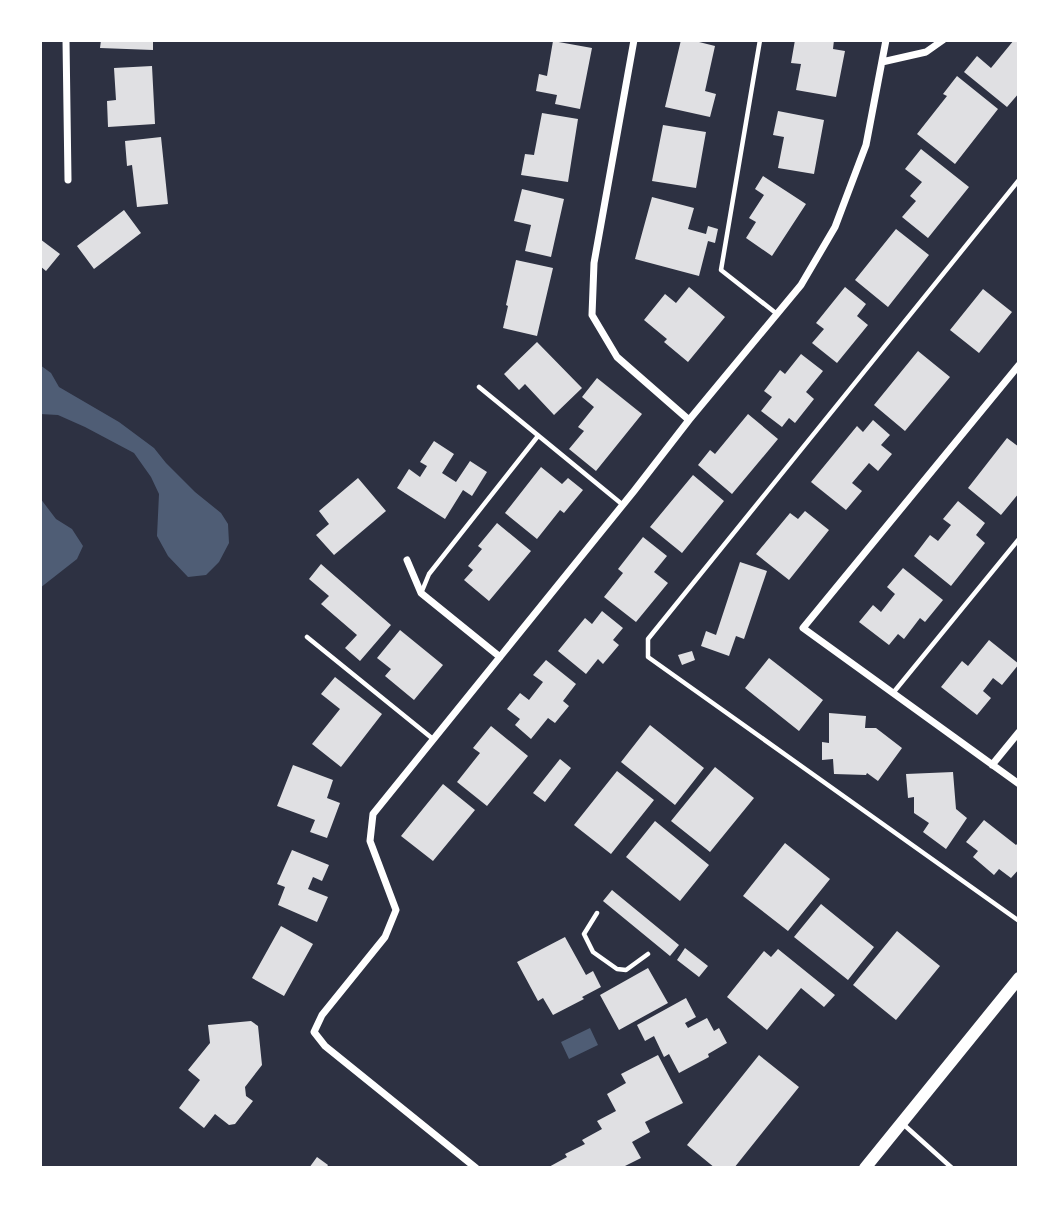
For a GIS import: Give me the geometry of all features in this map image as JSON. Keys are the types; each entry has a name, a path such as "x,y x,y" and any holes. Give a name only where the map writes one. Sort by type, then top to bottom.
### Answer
{"main road":[{"path":"865,1168 1019,978"}],"street":[{"path":"66,40 68,180"},
{"path":"634,40 594,263 592,315 617,357 689,420"},
{"path":"476,1168 325,1046 314,1032 322,1015 386,937 396,910 370,841 373,814 689,420 801,285 835,227 866,145 886,40"},
{"path":"882,62 926,52 943,40"},
{"path":"1019,365 803,628 1019,784"},
{"path":"407,560 421,593 500,657"},
{"path":"992,765 1019,732"}],"lane":[{"path":"760,40 721,270 777,314"},
{"path":"1019,180 648,639 648,657 1019,921"},
{"path":"479,387 623,505"},
{"path":"421,593 429,574 538,436"},
{"path":"893,693 1019,539"},
{"path":"307,637 433,740"},
{"path":"597,913 584,934 593,952 617,969 625,970 648,954"},
{"path":"902,1122 951,1168"}],"water":[{"path":"40,365 51,373 59,387 119,422 154,448 195,492 221,513 228,524 229,543 219,562 206,575 188,577 168,556 157,536 159,494 134,453 58,415 40,414"},
{"path":"40,498 56,519 72,529 83,546 77,559 40,588"},
{"path":"590,1028 598,1045 569,1059 561,1042"}],"building":[{"path":"101,40 153,40 153,50 100,48"},
{"path":"681,40 715,46 705,91 716,94 710,117 665,107"},
{"path":"795,40 834,40 833,49 845,51 836,97 796,90 801,64 791,63"},
{"path":"1014,40 1019,40 1019,93 1007,107 964,72 977,56 991,68"},
{"path":"553,41 592,48 580,109 555,104 557,95 536,91 539,74 547,76"},
{"path":"152,66 155,124 108,127 107,101 116,100 114,68"},
{"path":"957,76 998,109 955,164 917,134 947,96 943,94"},
{"path":"778,111 824,120 814,174 778,168 784,137 773,135"},
{"path":"542,113 578,119 568,182 521,175 525,154 534,155"},
{"path":"663,125 706,132 696,188 652,181"},
{"path":"161,137 168,204 137,207 132,165 127,166 125,141"},
{"path":"921,149 969,187 928,238 902,217 916,201 910,196 922,182 905,169"},
{"path":"763,176 806,204 772,256 746,238 756,222 749,218 764,195 755,189"},
{"path":"522,189 564,199 551,257 525,251 531,225 514,221"},
{"path":"652,197 694,208 688,229 706,234 708,226 718,229 715,243 708,241 699,276 635,259"},
{"path":"124,210 141,233 94,269 77,246"},
{"path":"896,229 929,255 888,307 855,280"},
{"path":"40,239 60,254 46,271 40,266"},
{"path":"516,260 553,268 537,336 503,328"},
{"path":"689,287 725,317 688,362 664,342 667,339 644,320 665,294 676,303"},
{"path":"845,287 866,304 857,316 868,325 837,363 812,343 824,329 816,323"},
{"path":"983,289 1012,312 979,353 950,330"},
{"path":"537,342 582,388 554,415 525,384 519,390 504,374"},
{"path":"918,351 950,377 905,431 874,405"},
{"path":"801,354 823,371 806,392 814,399 795,423 789,418 782,427 761,411 772,397 764,391 780,370 785,374"},
{"path":"597,378 642,414 596,471 569,449 584,431 578,427 594,407 582,397"},
{"path":"748,414 778,439 732,494 698,465 710,450 715,454"},
{"path":"873,420 890,435 881,445 892,454 878,471 869,463 852,483 862,491 846,510 811,482 857,426 863,432"},
{"path":"1007,438 1019,447 1019,493 1001,515 968,488"},
{"path":"434,441 454,454 442,473 456,482 470,461 487,472 472,496 463,490 445,519 397,488 409,469 420,477 427,466 420,462"},
{"path":"541,467 562,484 568,478 583,490 564,513 560,510 537,539 505,513"},
{"path":"693,475 724,501 682,553 650,527"},
{"path":"358,478 386,511 334,555 316,535 329,524 319,511"},
{"path":"958,501 985,523 976,535 985,543 951,586 914,556 930,535 938,541 951,525 943,519"},
{"path":"805,511 829,530 789,580 756,554 790,513 798,519"},
{"path":"497,523 531,551 489,601 464,580 473,570 468,566 482,549 478,546"},
{"path":"643,537 667,556 654,572 668,583 636,622 604,597 623,573 618,569"},
{"path":"740,562 767,571 744,639 736,636 729,656 701,646 706,631 716,635"},
{"path":"321,564 391,625 360,661 345,648 357,635 321,604 329,596 309,579"},
{"path":"903,568 943,600 925,622 920,618 904,639 898,634 889,645 859,622 873,605 881,612 895,594 887,587"},
{"path":"602,611 623,628 613,640 619,645 603,664 598,659 586,674 558,651 585,618 592,624"},
{"path":"400,630 443,665 414,700 385,676 391,669 377,658"},
{"path":"989,640 1019,664 1002,685 993,678 983,691 991,698 977,715 941,687 962,661 968,666"},
{"path":"692,651 695,660 682,665 678,655"},
{"path":"769,658 823,700 799,731 745,688"},
{"path":"546,660 576,684 563,701 569,706 555,723 548,718 531,739 515,725 520,719 507,709 520,693 529,700 543,682 533,675"},
{"path":"335,677 382,714 341,767 312,744 340,709 321,694"},
{"path":"829,713 866,716 865,728 876,728 902,748 878,781 867,773 834,774 833,759 822,760 822,742 829,743"},
{"path":"650,725 704,768 675,805 621,762"},
{"path":"491,726 528,756 487,806 457,782 480,753 473,748"},
{"path":"560,759 571,768 545,802 533,793"},
{"path":"293,765 333,780 327,798 340,803 327,838 310,832 315,820 277,806"},
{"path":"715,767 754,798 710,852 671,821"},
{"path":"617,771 654,800 611,854 574,825"},
{"path":"953,772 956,809 967,818 946,849 923,832 929,823 914,813 914,797 908,798 906,774"},
{"path":"443,784 475,810 433,861 401,836"},
{"path":"984,820 1016,845 1019,842 1019,869 1011,878 999,869 994,875 973,857 978,851 966,842"},
{"path":"655,821 709,865 680,901 626,857"},
{"path":"785,843 830,879 788,931 743,896"},
{"path":"292,850 329,865 322,881 313,877 308,889 328,897 317,922 278,905 285,887 277,884"},
{"path":"612,890 679,945 670,956 603,901"},
{"path":"821,904 874,947 848,980 794,937"},
{"path":"281,926 313,944 284,996 252,978"},
{"path":"897,931 940,966 896,1020 853,985"},
{"path":"565,937 586,975 593,971 601,987 553,1015 543,998 538,1001 517,962"},
{"path":"685,948 708,966 699,977 677,960"},
{"path":"778,949 835,995 824,1007 801,988 767,1030 727,997 764,951 771,957"},
{"path":"648,968 668,1003 619,1030 600,995"},
{"path":"686,998 696,1017 685,1023 688,1028 707,1018 714,1031 719,1028 727,1043 708,1054 709,1057 679,1073 669,1054 664,1057 654,1036 645,1041 637,1025"},
{"path":"251,1021 258,1026 262,1065 245,1087 246,1096 253,1101 235,1124 229,1125 215,1114 204,1128 179,1108 200,1080 188,1070 210,1043 208,1025"},
{"path":"658,1055 683,1103 645,1122 650,1132 632,1142 641,1158 621,1168 547,1168 567,1157 565,1154 585,1144 582,1140 602,1129 597,1121 616,1111 607,1094 626,1083 621,1074"},
{"path":"759,1055 799,1087 734,1168 715,1168 687,1145"},
{"path":"317,1157 328,1165 326,1168 309,1168"}]}
